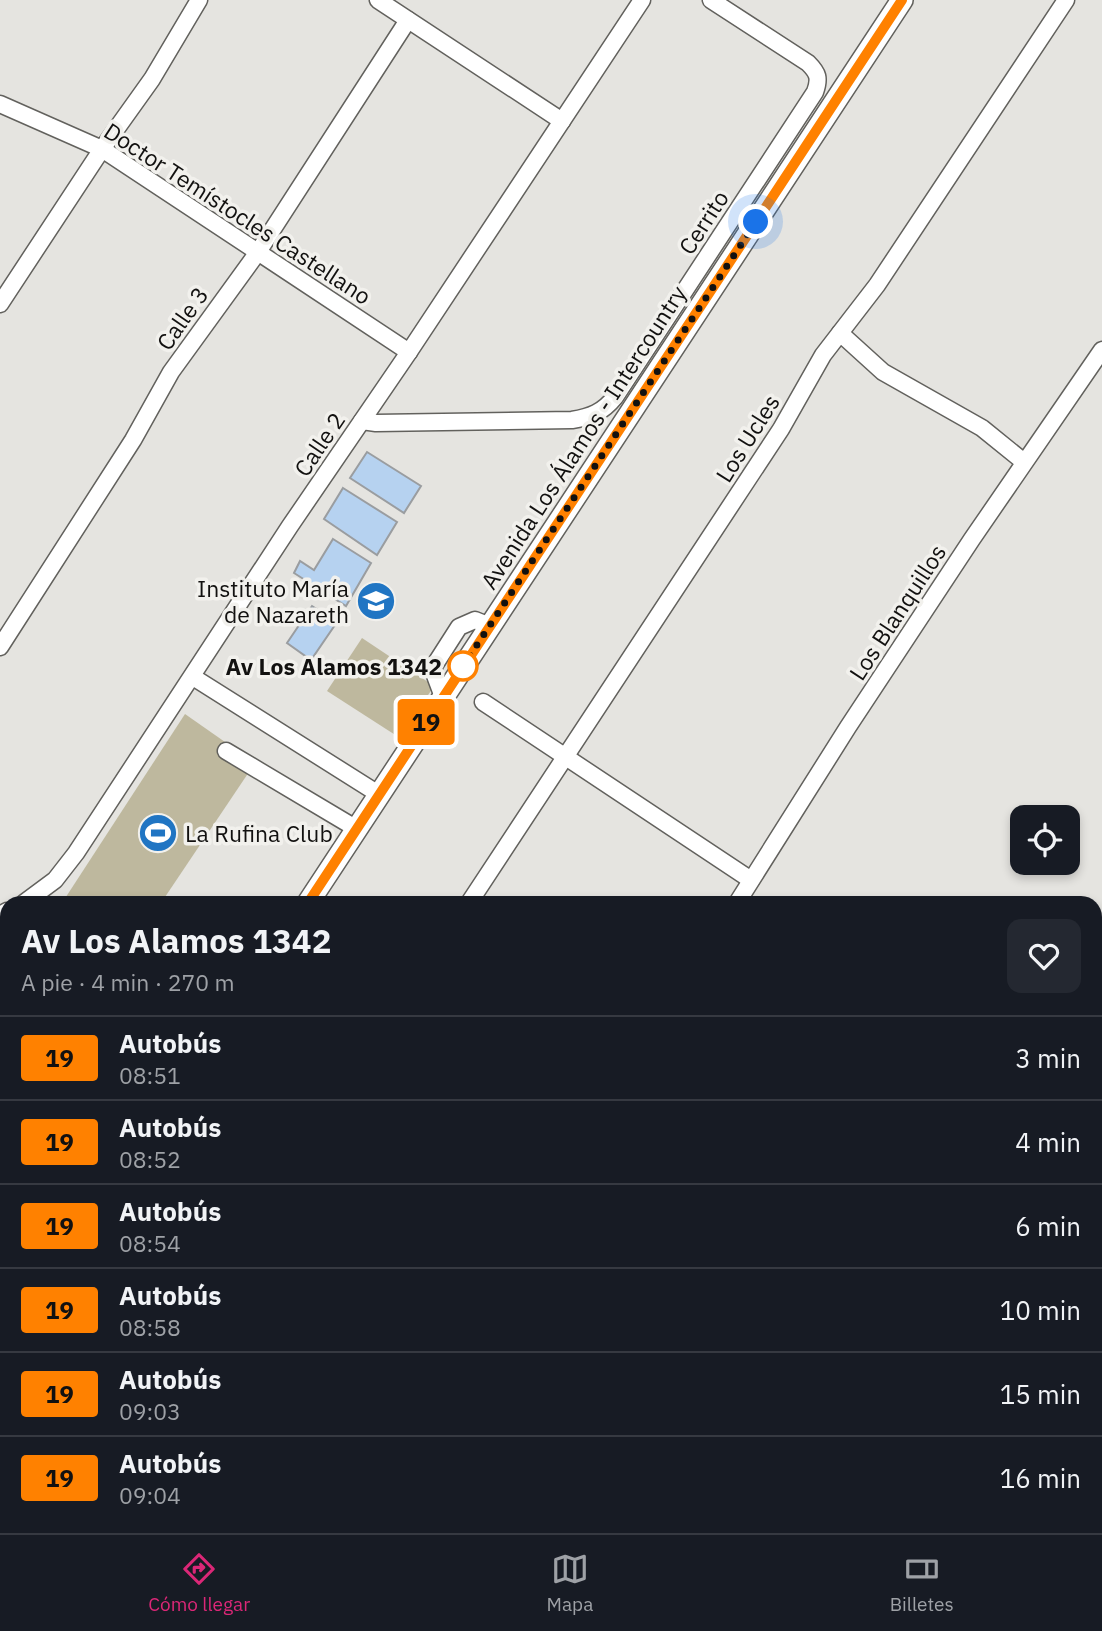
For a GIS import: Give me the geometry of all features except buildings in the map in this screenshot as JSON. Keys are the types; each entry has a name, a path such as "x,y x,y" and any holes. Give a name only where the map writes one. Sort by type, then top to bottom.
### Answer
{"main road":[{"name":"Avenida Los Álamos - Intercountry","path":"313,896 902,0"}],"street":[{"path":"0,304 102,149 152,79 199,0"},
{"path":"378,0 562,121"},
{"name":"Calle 2","path":"35,896 65,869 290,526 409,352 642,0"},
{"name":"Cerrito","path":"362,421 572,420 587,418 607,407 815,92 818,75 808,63 711,0"},
{"name":"Los Ucles","path":"474,896 781,429 822,355 877,285 1066,0"},
{"name":"Calle 3","path":"0,647 134,440 171,372 258,252 408,20"},
{"name":"Doctor Temístocles Castellano","path":"0,104 102,149 409,352"},
{"path":"840,333 883,372 982,428 1024,462"},
{"name":"Los Blanquillos","path":"741,896 855,716 1102,350"},
{"path":"192,677 380,795"},
{"path":"483,702 751,880"},
{"path":"226,751 357,830"}],"shaded area":[{"path":"362,638 434,686 400,738 327,691"},
{"name":"La Rufina Club","path":"185,714 255,763 166,896 67,896"}],"bus line":[{"name":"19","path":"313,896 902,0"}],"place":[{"name":"Instituto María de Nazareth","path":"376,601"},
{"name":"Av Los Alamos 1342","path":"463,666"},
{"name":"La Rufina Club","path":"158,833"}],"route":[{"path":"463,666 756,222"}]}
